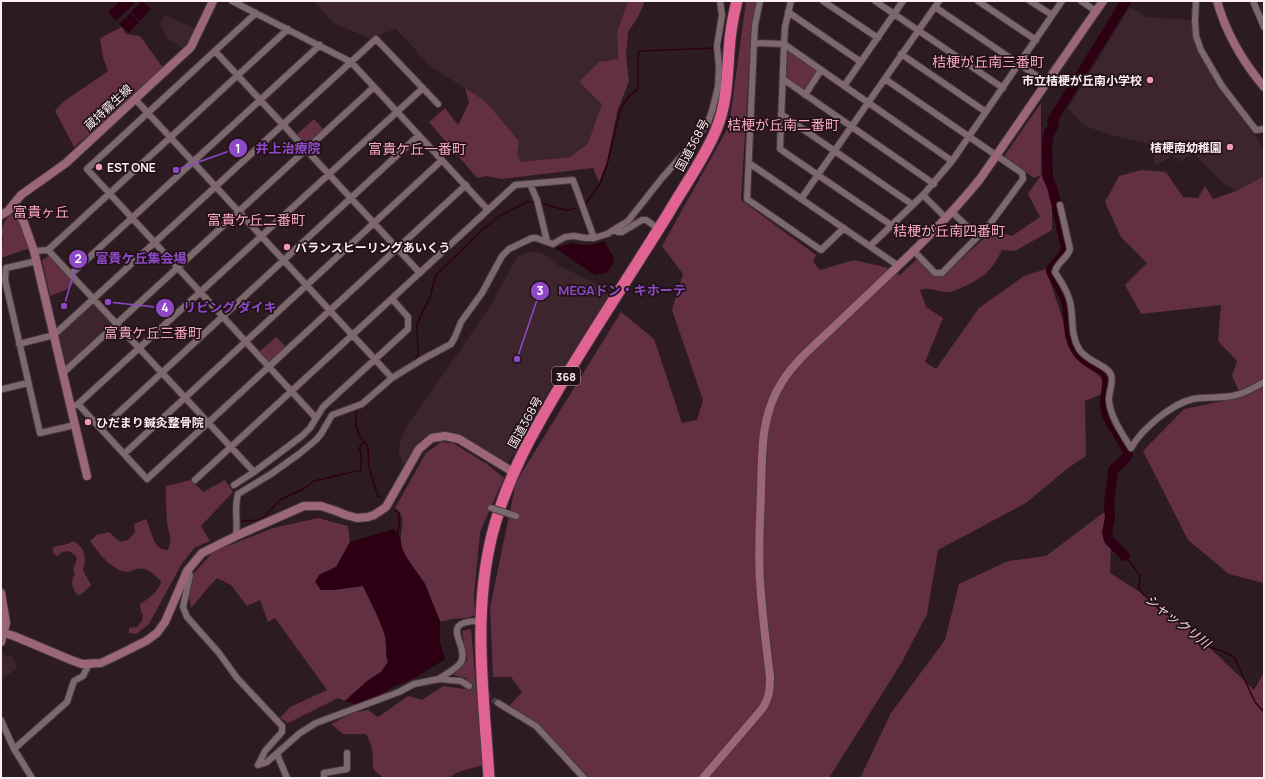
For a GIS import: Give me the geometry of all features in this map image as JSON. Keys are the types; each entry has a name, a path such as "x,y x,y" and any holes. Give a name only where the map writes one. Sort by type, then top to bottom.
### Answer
{"highway":[{"name":"国道368号","path":"489,778 480,621 484,577 492,534 513,472 533,430 588,339 659,229 712,139 721,116 727,88 729,49 737,1"}],"street":[{"name":"蔵持霧生線","path":"1,215 21,196 66,163 191,46 213,1"},
{"path":"232,1 351,62 488,210"},
{"path":"236,536 238,494 300,454 321,434 332,415 362,404 390,376 449,346 453,342 461,322 482,293 506,252 512,247 532,238 553,244 566,237 574,236 594,238 615,230 628,221 662,178 693,144 700,132 707,125 718,87 719,67 717,48 722,15 720,1"},
{"path":"760,1 754,43 747,198 821,250 844,228"},
{"path":"791,1 784,44 780,149 891,225"},
{"path":"823,1 878,38"},
{"path":"876,1 1003,88"},
{"path":"844,86 903,1"},
{"path":"801,200 939,1"},
{"path":"978,1 1036,40"},
{"path":"1030,1 1052,16"},
{"path":"870,246 934,184 969,137 1062,1"},
{"path":"1081,1 1096,11"},
{"path":"703,778 762,709 770,693 770,677 760,582 759,550 763,438 770,404 782,381 792,368 949,215 980,179 995,155 1047,83 1103,1"},
{"path":"1196,1 1196,36 1207,61 1226,92 1256,130 1264,129"},
{"path":"1217,1 1224,22 1238,50 1264,87"},
{"path":"1253,1 1263,23"},
{"path":"935,7 1047,83"},
{"path":"788,12 861,62"},
{"path":"256,13 87,169 316,418"},
{"path":"34,251 48,250 288,29"},
{"path":"19,344 54,335 376,39 438,104"},
{"path":"754,43 784,44 952,161"},
{"path":"71,274 320,45"},
{"path":"215,51 420,273"},
{"path":"901,54 986,112"},
{"path":"805,95 821,70"},
{"path":"885,79 1022,173 1023,179 996,217 942,273 935,273 913,250"},
{"path":"783,80 852,126 934,184"},
{"path":"63,373 374,86"},
{"path":"75,405 140,348 422,88"},
{"path":"135,99 390,376"},
{"path":"781,114 913,205"},
{"path":"101,429 419,135"},
{"path":"124,454 442,160"},
{"path":"749,163 897,265"},
{"path":"195,480 514,185 573,180 594,238"},
{"path":"530,184 538,203 546,241"},
{"path":"75,405 101,429 147,479 466,185"},
{"path":"923,195 978,237"},
{"path":"14,203 24,223 37,260 63,373 75,405 75,425 87,476"},
{"path":"1060,205 1070,248 1067,257 1056,268 1055,272 1065,288 1070,301 1073,334 1083,355 1092,362 1106,368 1111,374 1112,381 1109,400 1115,420 1131,448 1140,435 1170,409 1177,405 1191,399 1235,396 1251,390 1264,382"},
{"path":"615,230 622,232 642,220 646,220 659,229"},
{"path":"48,250 254,472"},
{"path":"37,260 6,268 5,280 19,344 40,433 75,425"},
{"path":"234,485 302,436 310,428 323,407 408,329 408,317 392,298"},
{"path":"3,389 28,383"},
{"path":"4,633 71,660 89,664 101,663 153,638 165,622 187,570 202,553 236,536 304,506 321,506 346,516 357,518 374,516 386,507 419,449 426,442 437,437 450,436 459,438 513,472"},
{"path":"491,508 516,516"},
{"path":"187,570 190,575 183,608 187,617 219,653 237,678 282,726 282,732 265,751 258,765 267,762 294,738 316,722 399,692 419,682 439,680 461,681 469,686"},
{"path":"1,593 6,618 1,642"},
{"path":"439,680 457,666 462,660 462,653 457,636 458,628 462,623 467,621 480,621"},
{"path":"14,749 66,702 74,681 83,676 89,664"},
{"path":"498,703 536,726 584,778"},
{"path":"1,720 14,749 32,778"},
{"path":"324,778 324,773 348,769 347,753"},
{"path":"277,754 287,778"}],"shaded area":[{"path":"120,1 133,1 135,3 116,21 108,12"},
{"path":"142,1 151,9 140,21 131,12"},
{"path":"314,1 628,1 617,32 618,59 588,143 570,157 521,162 485,101 430,66 396,29 369,38 333,23"},
{"path":"628,1 645,1 638,17 628,32 626,55 629,81 617,112 607,162 599,182 593,168 501,179 486,176 477,178 429,122 445,108 458,125 469,103 465,88 485,101 519,141 517,153 521,162 570,157 588,143 602,104 579,82 599,62 618,59 617,32"},
{"path":"746,1 757,1 754,11 751,37 741,200 816,255 813,262 820,270 854,260 885,267 900,275 918,258 934,275 943,276 993,230 1012,236 1040,217 1028,194 1041,175 1052,192 1052,230 1015,251 1002,250 995,263 983,276 959,289 947,292 930,289 920,290 926,307 943,318 925,362 936,369 979,308 1024,276 1046,269 1073,350 1102,379 1104,393 1085,401 1086,456 1068,468 1026,503 938,550 927,614 902,662 829,778 589,778 542,728 510,705 522,692 511,677 493,677 490,608 516,482 621,312 654,339 682,423 697,420 703,400 672,310 683,274 662,246 729,126"},
{"name":"市立桔梗が丘南小学校","path":"1130,7 1147,17 1193,20 1194,38 1229,100 1255,135 1264,150 1264,176 1236,191 1223,183 1194,154 1185,158 1182,162 1171,155 1166,160 1154,165 1155,145 1118,137 1084,126 1068,108"},
{"path":"131,13 139,22 129,33 119,24"},
{"path":"164,15 197,29 189,45 184,49 167,38 159,20 163,21"},
{"path":"122,27 126,34 140,36 164,69 123,107 74,147 55,111 63,102 108,71 103,57 100,38"},
{"path":"790,52 817,70 817,73 806,90 803,91 787,80 785,76 786,53"},
{"path":"1041,103 1041,175 1034,178 1005,158 1005,155"},
{"path":"314,119 324,130 308,144 304,144 296,135"},
{"path":"1141,170 1166,172 1183,197 1198,198 1205,186 1213,199 1236,191 1264,176 1264,583 1229,574 1188,540 1143,451 1184,409 1242,397 1232,376 1237,361 1218,341 1221,305 1141,314 1125,285 1147,263 1121,237 1105,202 1119,176"},
{"path":"13,214 16,216 30,248 1,258 3,238 1,236 3,226 7,218"},
{"path":"604,241 614,258 614,262 607,273 595,275 555,248 571,243 590,245"},
{"path":"538,252 544,254 558,265 597,284 609,295 528,425 515,455 513,454 508,464 504,463 461,435 450,432 440,432 421,441 415,448 405,468 399,453 399,446 404,430 492,303 517,257 524,253"},
{"path":"50,255 75,282 66,290 50,296 42,260"},
{"path":"92,304 96,304 112,323 112,326 68,366 66,364 59,335"},
{"path":"276,337 287,348 271,362 268,362 259,352"},
{"path":"441,442 453,443 487,464 504,478 480,532 474,596 475,615 467,618 443,621 440,621 425,584 404,552 401,541 402,517 395,508 426,453"},
{"path":"191,480 203,492 225,480 233,492 201,526 210,541 194,548 181,565 149,624 136,634 129,633 129,628 137,627 142,621 143,615 140,604 156,592 161,581 147,570 141,568 130,572 117,569 106,561 90,541 97,535 109,532 120,542 128,540 135,532 134,524 146,519 153,539 159,547 168,550 170,539 167,522 166,486"},
{"path":"1103,513 1112,516 1110,573 1173,613 1254,690 1264,672 1264,778 860,778 891,713 945,640 959,584 1008,561 1046,556"},
{"path":"318,518 348,526 350,542 336,567 319,575 333,590 363,586 386,639 388,662 381,672 367,681 345,701 338,698 288,723 280,718 290,707 327,690 275,618 268,622 260,600 247,606 231,585 217,578 191,608 189,597 194,573 213,552 273,528"},
{"path":"394,529 400,537 402,549 408,560 425,584 440,621 440,642 445,659 417,677 356,705 345,701 367,681 381,672 388,662 386,639 383,630 363,586 321,590 315,582 319,575 336,567 350,542"},
{"path":"74,541 83,550 85,561 83,570 91,585 82,594 78,595 73,588 72,583 75,574 73,570 77,559 76,556 69,551 62,552 58,556 54,554 52,548"},
{"path":"471,629 483,765 458,772 448,778 384,778 375,771 372,749 366,734 343,734 331,724 352,713 368,710 378,717 408,696 422,700 443,686 465,689 467,678 453,675 467,660 462,631"},
{"path":"1,652 7,657 12,654 17,669 3,678 1,674"}],"waterway":[{"path":"720,48 725,13 723,1"},
{"name":"シャックリ川","path":"1056,203 1048,178 1047,145 1049,133 1054,125 1052,121 1126,1"},
{"path":"586,203 600,184 607,165 623,104 627,98 638,89 638,53 640,51 716,48"},
{"path":"406,366 415,360 418,355 417,324 430,297 436,275 482,230 501,215 527,202 536,202"},
{"path":"540,203 565,210 575,208"},
{"name":"シャックリ川","path":"1057,208 1066,249 1051,271 1065,298 1068,308 1070,336 1076,350 1085,360 1106,372 1106,413 1126,449"},
{"path":"372,391 380,385"},
{"path":"358,407 356,426 359,435 368,447 369,468 378,496 381,498"},
{"path":"242,521 260,520 280,500 305,488 314,481 361,470 361,453 359,448 364,442"},
{"name":"シャックリ川","path":"1125,556 1109,540 1107,532 1110,518 1109,504 1113,470 1127,457 1128,454"},
{"path":"395,510 399,513 399,528 397,534"},
{"name":"シャックリ川","path":"1129,561 1140,575 1139,587 1141,592 1161,611 1194,631 1206,646 1234,657 1255,702 1264,712"}],"tunnel":[{"path":"469,686 498,703"}],"place":[{"name":"市立桔梗が丘南小学校","path":"1150,80"},
{"name":"桔梗南幼稚園","path":"1230,147"},
{"name":"EST ONE","path":"99,167"},
{"name":"井上治療院","path":"176,170"},
{"name":"バランスヒーリングあいくう","path":"287,247"},
{"name":"リビング ダイキ","path":"108,302"},
{"name":"富貴ケ丘集会場","path":"64,306"},
{"name":"MEGAドン・キホーテ","path":"517,359"},
{"name":"ひだまり鍼灸整骨院","path":"88,422"}],"district":[{"name":"桔梗が丘南三番町","path":"988,61"},
{"name":"桔梗が丘南二番町","path":"783,124"},
{"name":"富貴ケ丘一番町","path":"417,148"},
{"name":"富貴ヶ丘","path":"41,211"},
{"name":"富貴ケ丘二番町","path":"256,219"},
{"name":"桔梗が丘南四番町","path":"949,230"},
{"name":"富貴ケ丘三番町","path":"153,332"}]}
